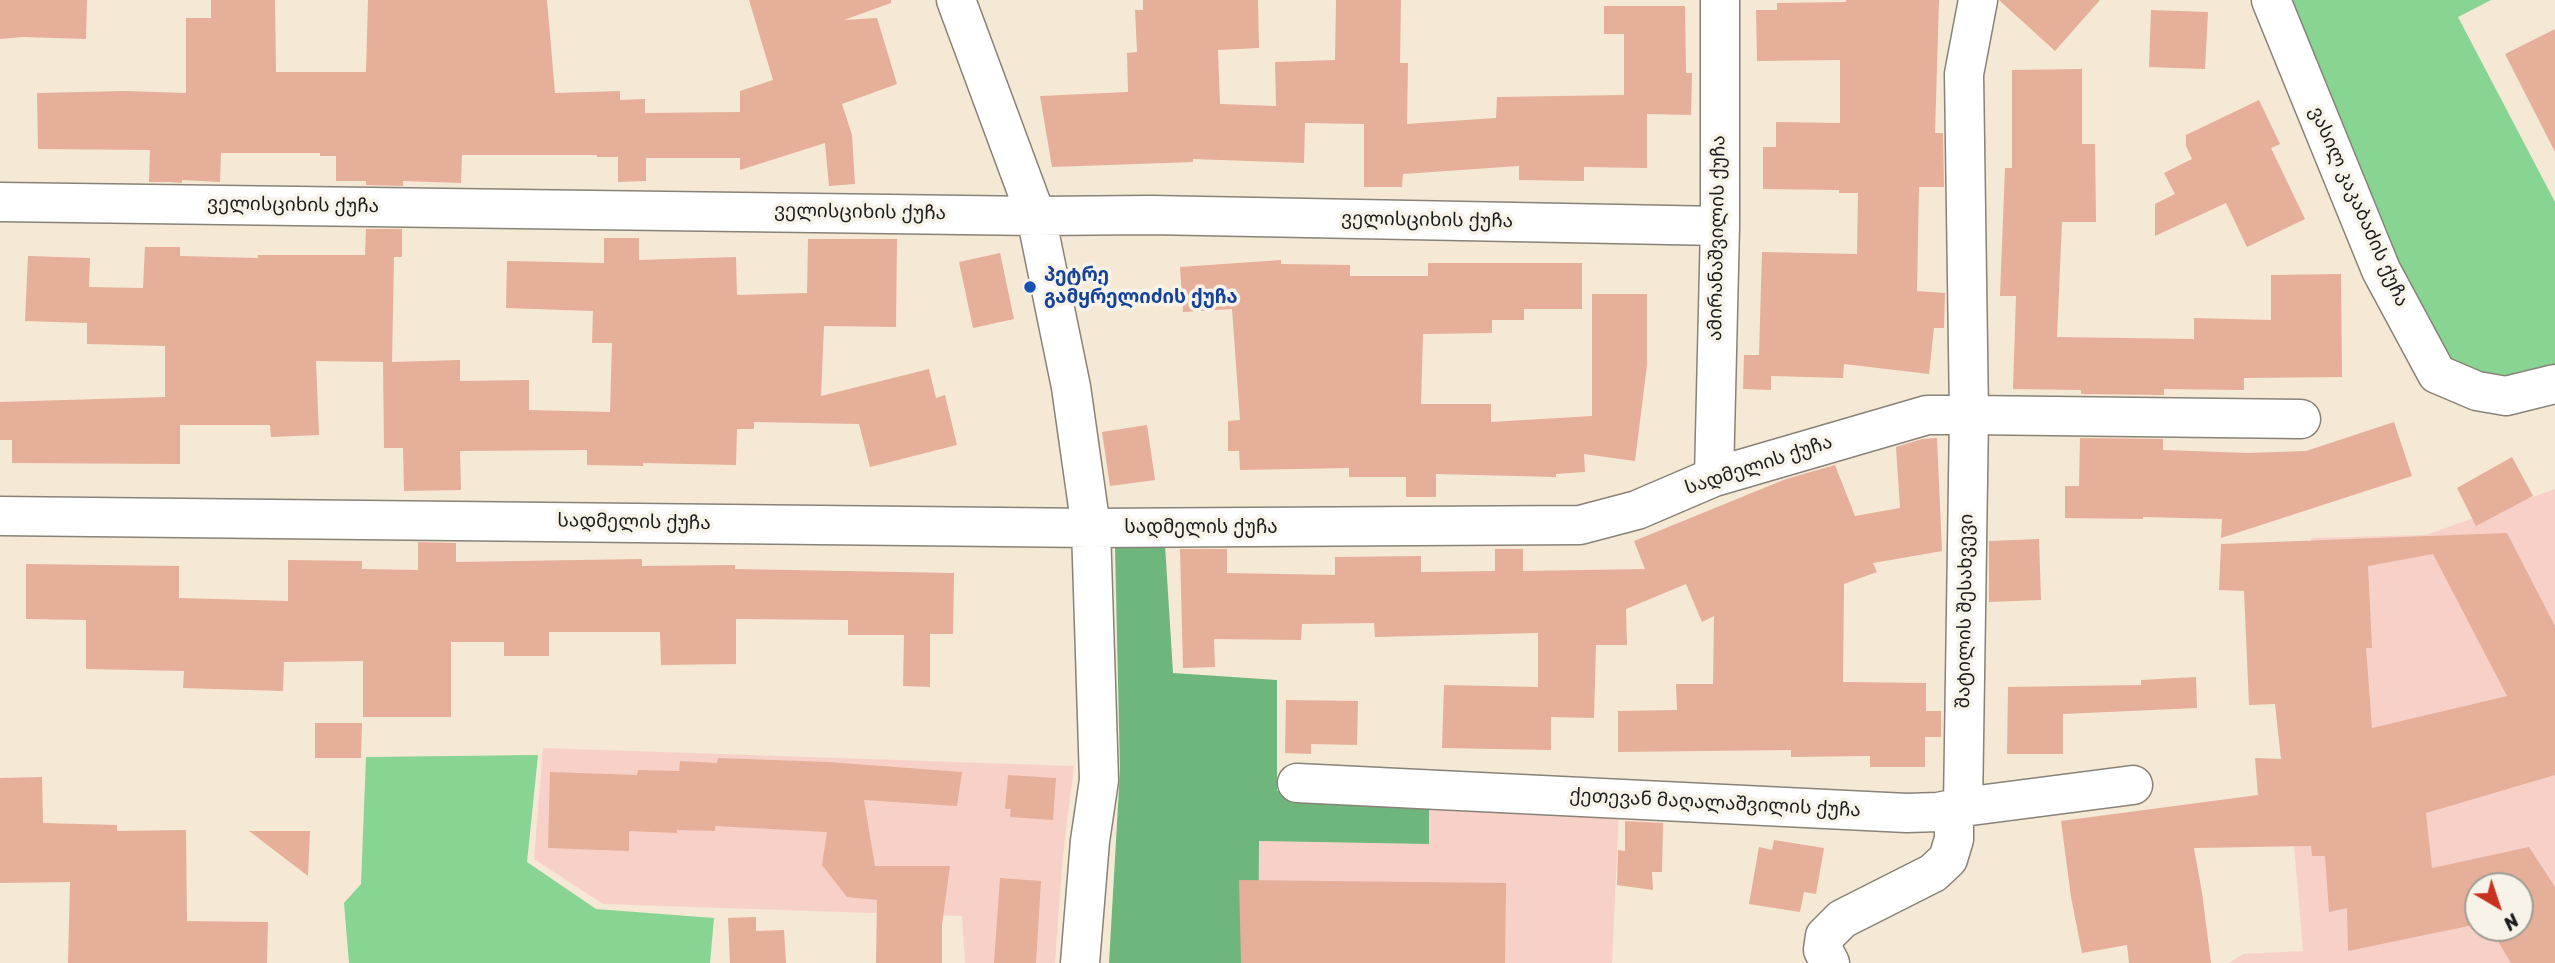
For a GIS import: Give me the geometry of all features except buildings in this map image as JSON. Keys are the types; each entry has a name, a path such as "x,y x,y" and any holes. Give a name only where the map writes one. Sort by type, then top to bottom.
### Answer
{"street":[{"path":"956,0 1036,216 1071,387 1091,528 1099,780 1090,841 1080,963"},
{"name":"ამირანაშვილის ქუჩა","path":"1714,477 1720,226 1720,0"},
{"path":"1969,415 1964,74 1978,0"},
{"name":"ვასილ კაკაბაძის ქუჩა","path":"2271,0 2381,270 2437,374 2477,391 2505,396 2555,384"},
{"name":"ველისციხის ქუჩა","path":"0,202 1036,216 1151,215 1720,226"},
{"name":"სადმელის ქუჩა","path":"0,516 1091,528 1580,525 1637,510 1714,477 1927,415 2301,419"},
{"name":"შატილის შესახვევი","path":"1830,963 1823,950 1825,936 1842,919 1933,873 1948,859 1954,839 1959,808 1969,415"},
{"name":"ქეთევან მაღალაშვილის ქუჩა","path":"1297,783 1907,813 1938,812 2133,785"}],"shaded area":[{"path":"2555,489 2555,963 2229,963 2243,954 2303,951 2289,786 2333,783 2311,538 2426,535"},
{"path":"543,748 1074,766 1063,855 1055,963 965,963 962,916 603,904 534,859"},
{"path":"1429,800 1619,810 1612,963 1258,963 1258,841 1429,844"}],"green space":[{"path":"2289,0 2491,0 2458,17 2555,202 2555,367 2507,377 2464,369 2432,342"},
{"path":"1165,545 1173,673 1277,680 1277,791 1429,800 1429,844 1259,841 1258,963 1109,963 1120,771 1115,546"},
{"path":"538,755 527,862 596,909 714,918 710,963 349,963 344,903 361,884 366,757"}],"place":[{"name":"პეტრე გამყრელიძის ქუჩა","path":"1030,287"}]}
